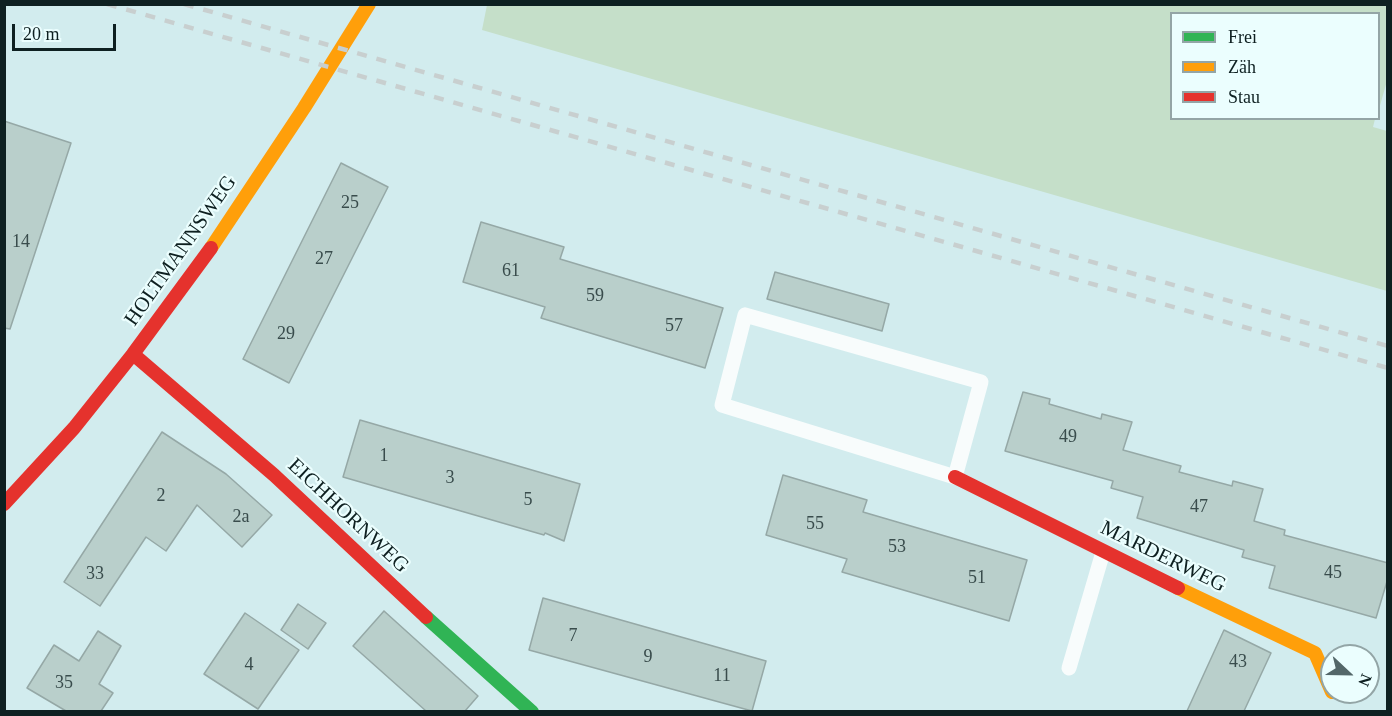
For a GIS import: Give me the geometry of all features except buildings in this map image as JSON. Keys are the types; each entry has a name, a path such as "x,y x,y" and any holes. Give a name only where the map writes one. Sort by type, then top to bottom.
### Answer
{"street":[{"name":"HOLTMANNSWEG","path":"4,504 74,428 133,354 223,232 369,4"},
{"name":"EICHHORNWEG","path":"133,354 274,475 434,624 532,711"},
{"name":"MARDERWEG","path":"955,477 1103,552 1315,653 1320,664"}],"lane":[{"path":"745,315 981,382 955,477 722,405 745,315"},
{"path":"1069,668 1103,552"}],"green space":[{"path":"485,4 1387,5 1387,81 1380,106 1380,12 1170,12 1170,120 1375,120 1373,127 1387,131 1387,291 482,30 487,5"}],"railway":[{"path":"107,4 1388,368"},
{"path":"184,4 1388,346"}],"traffic: fast":[{"path":"426,617 532,712"}],"traffic: slow":[{"path":"211,248 304,108 369,4"},
{"path":"1178,588 1315,653 1320,664"}],"traffic: jam":[{"path":"4,504 74,428 133,354 211,248"},
{"path":"133,354 274,475 426,617"},
{"path":"955,477 1178,588"}]}
